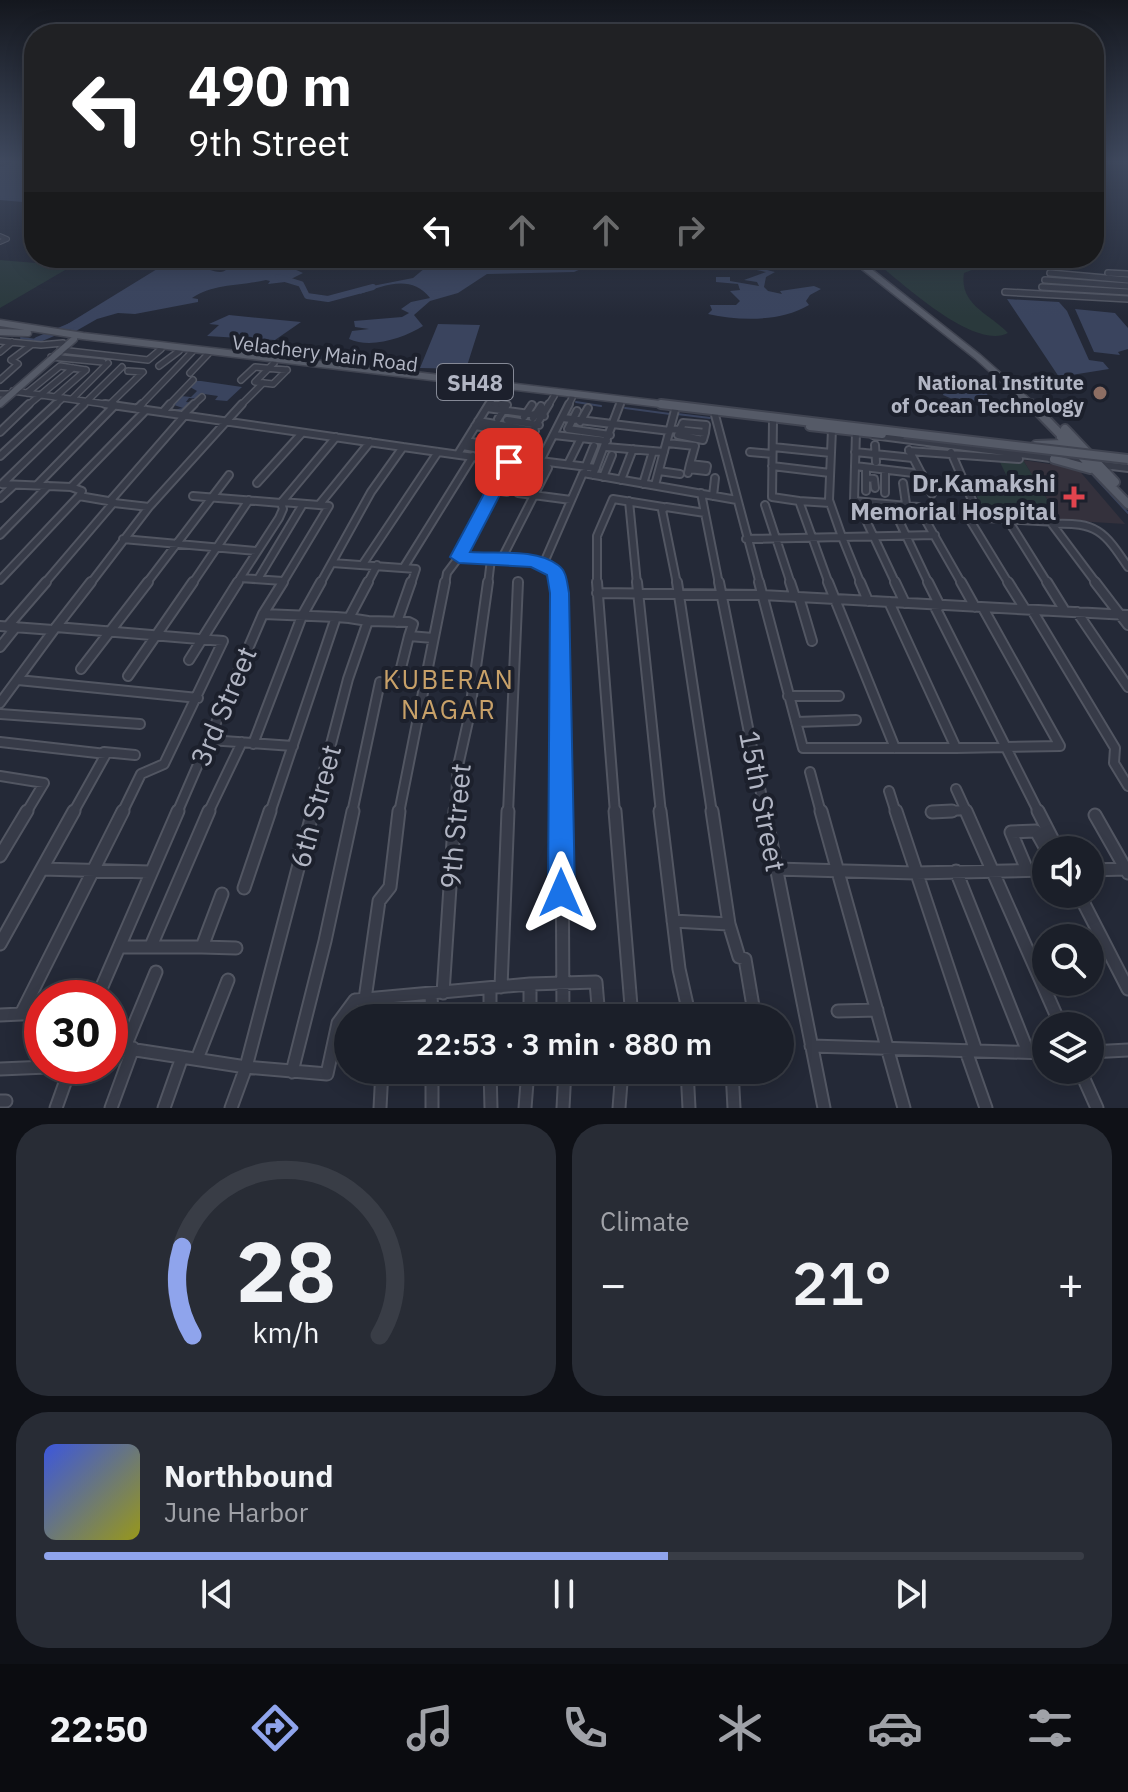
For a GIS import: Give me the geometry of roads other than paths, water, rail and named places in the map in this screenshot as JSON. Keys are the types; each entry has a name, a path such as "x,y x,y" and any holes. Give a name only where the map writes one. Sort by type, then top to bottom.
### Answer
{"main road":[{"path":"868,268 979,356 1088,451 1128,504"},
{"path":"4,328 22,327"},
{"name":"SH48","path":"4,328 22,327"},
{"name":"Velachery Main Road","path":"22,327 66,340 319,366 872,431"},
{"name":"Velachery Main Road","path":"4,328 48,334 66,340 208,354 272,366 319,366 498,390 792,421 856,432 872,431"},
{"path":"29,376 66,340"},
{"path":"0,404 66,340"},
{"path":"1036,445 1063,444 1065,441 1047,417"},
{"path":"1047,417 1088,463 1124,496"},
{"name":"SH48","path":"872,431 1128,461"},
{"path":"1054,459 1087,466 1124,496"}],"street":[{"path":"0,236 7,239 0,242"},
{"path":"1050,273 1128,286"},
{"path":"1108,273 1128,277"},
{"path":"1045,280 1128,277"},
{"path":"1042,287 1128,292"},
{"path":"1005,292 1128,299"},
{"path":"0,341 31,345 66,340 145,362 161,349"},
{"path":"0,352 12,342"},
{"path":"0,380 18,364 11,360 31,345"},
{"path":"159,366 179,351"},
{"path":"137,409 192,352"},
{"path":"190,373 208,354"},
{"path":"51,357 106,363 72,399"},
{"path":"43,364 86,370 55,397"},
{"path":"27,393 60,366"},
{"path":"241,380 254,367 272,366 287,370 274,384 255,382 272,366"},
{"path":"0,432 73,368"},
{"path":"1,484 125,369 143,372 37,485"},
{"path":"163,412 193,380"},
{"path":"0,703 149,507 263,383"},
{"path":"458,454 498,390"},
{"path":"0,394 27,393 72,399 509,462"},
{"path":"365,999 379,901 390,887 402,788 447,573 459,557 509,462 518,456 534,433 554,396"},
{"path":"0,647 8,627 202,397"},
{"path":"0,456 63,398"},
{"path":"572,398 540,461 568,464 583,473 595,472 603,477 737,500"},
{"path":"595,472 620,404"},
{"path":"488,405 544,416"},
{"path":"521,422 532,405"},
{"path":"529,423 541,406"},
{"path":"588,408 568,429 633,449 664,452"},
{"path":"71,487 146,410"},
{"path":"498,419 503,410"},
{"path":"655,485 675,410"},
{"path":"576,420 577,411"},
{"path":"568,464 595,414"},
{"path":"715,415 803,748 1060,746 918,507 857,501"},
{"path":"563,418 591,422 606,419 628,426 705,433"},
{"path":"628,426 632,418"},
{"path":"599,434 606,419"},
{"path":"645,419 648,427"},
{"path":"507,420 529,423"},
{"path":"773,421 772,497 830,503"},
{"path":"529,423 534,433"},
{"path":"476,426 484,430 534,433"},
{"path":"476,426 534,433"},
{"path":"832,429 830,503 868,601"},
{"path":"476,443 484,430"},
{"path":"493,448 507,431"},
{"path":"872,431 1077,449 1128,461"},
{"path":"856,432 854,501 857,501 905,603"},
{"path":"257,483 302,433"},
{"path":"554,435 599,434 608,441"},
{"path":"189,660 279,518 282,503 336,437"},
{"path":"784,448 789,437 793,449"},
{"path":"904,437 950,450 1019,459"},
{"path":"904,437 932,494"},
{"path":"803,439 803,450"},
{"path":"813,451 814,441"},
{"name":"3rd Street","path":"319,505 370,442"},
{"path":"464,444 476,443 518,456"},
{"path":"659,471 687,470 695,446 667,443"},
{"path":"464,444 493,448"},
{"path":"875,445 876,458"},
{"path":"543,565 594,446"},
{"path":"151,946 182,868 248,743 302,616 371,492 403,447"},
{"path":"750,452 784,448 831,453"},
{"path":"621,480 633,449"},
{"path":"855,452 876,458 950,450 1100,464 1128,461"},
{"path":"950,450 979,516"},
{"path":"643,484 653,451"},
{"path":"363,564 438,452"},
{"path":"603,477 612,455"},
{"path":"404,567 473,456"},
{"name":"9th Street","path":"435,1004 458,766 496,559 548,468 537,467 540,461"},
{"path":"628,463 648,466"},
{"path":"772,466 830,473"},
{"path":"855,466 922,474"},
{"path":"866,468 866,491"},
{"path":"798,469 798,482"},
{"path":"885,470 885,493"},
{"path":"81,669 229,475"},
{"path":"713,496 715,478"},
{"path":"866,478 874,479 875,488"},
{"path":"903,483 906,504"},
{"path":"0,580 82,491 71,487 1,484"},
{"path":"0,498 14,485"},
{"path":"0,535 48,486"},
{"path":"495,490 507,492"},
{"path":"518,493 571,500"},
{"name":"15th Street","path":"701,493 824,1108"},
{"path":"79,496 149,507"},
{"path":"193,496 319,505"},
{"path":"631,1004 597,593 597,536 613,499 705,513"},
{"path":"128,676 249,500"},
{"path":"629,501 673,921 688,1004"},
{"path":"799,501 810,537 895,748"},
{"path":"258,579 303,504"},
{"name":"3rd Street","path":"105,980 263,614 329,506 319,505"},
{"path":"765,505 812,641"},
{"path":"663,507 729,924 739,957 745,959 753,1004"},
{"path":"893,508 1050,836"},
{"path":"1128,567 1102,529 1006,517 968,517 1115,748 1114,763 1128,786"},
{"path":"1006,517 1065,611"},
{"path":"1058,523 1052,524 1053,527 1124,615 1128,625"},
{"path":"746,539 935,535"},
{"path":"123,539 257,551"},
{"path":"459,557 534,561 556,575 560,593 563,1004"},
{"path":"332,563 417,570 397,622"},
{"path":"349,618 377,565"},
{"path":"240,578 283,581"},
{"path":"493,1004 518,581"},
{"path":"597,593 762,595 1124,615"},
{"path":"889,602 956,748"},
{"path":"1077,612 1128,687"},
{"path":"263,614 412,622 400,672"},
{"path":"244,888 336,617"},
{"name":"6th Street","path":"231,1108 246,1067 348,679 368,621"},
{"path":"8,627 109,631 222,640 223,643 164,764 141,774 21,1014"},
{"path":"409,636 433,638"},
{"path":"18,680 198,698"},
{"path":"292,1072 325,941 380,682"},
{"path":"788,696 839,696"},
{"path":"0,714 140,724"},
{"path":"796,722 856,720"},
{"path":"209,740 293,746"},
{"path":"0,742 135,755"},
{"path":"0,944 104,752"},
{"path":"810,772 904,1108"},
{"path":"0,776 44,783 0,856"},
{"path":"956,789 1055,1012"},
{"path":"889,791 986,1108"},
{"path":"932,812 966,810"},
{"path":"1095,815 1127,871"},
{"path":"1027,870 1011,832 1036,831 1039,836"},
{"path":"42,869 150,872"},
{"path":"776,869 915,873 1032,870"},
{"path":"1104,870 1127,871"},
{"path":"956,871 1028,1052"},
{"path":"202,947 222,894"},
{"path":"1086,908 1128,989"},
{"path":"673,921 729,924"},
{"path":"119,947 236,948"},
{"path":"111,1108 156,972"},
{"path":"197,1059 228,980"},
{"path":"129,1048 246,1067 327,1074 345,1010 355,1000 530,984 596,982 598,1004"},
{"path":"530,984 530,1004"},
{"path":"838,1011 877,1010"},
{"path":"0,1015 24,1014"},
{"path":"811,1046 889,1051 1032,1052"},
{"path":"1104,1051 1128,1050"},
{"path":"164,1108 182,1057"},
{"path":"0,1069 24,1068"},
{"path":"56,1108 65,1084"},
{"path":"380,1108 381,1084"},
{"path":"432,1084 432,1108"},
{"path":"490,1084 491,1108"},
{"path":"525,1108 527,1084"},
{"path":"563,1108 564,1084"},
{"path":"619,1108 621,1084"},
{"path":"688,1084 689,1108"},
{"path":"733,1084 734,1108"},
{"path":"1086,1084 1097,1108"}],"water":[{"path":"159,268 209,268 219,272 228,268 289,268 303,273 285,282 268,284 270,281 266,280 209,290 192,298 198,299 198,302 135,314 118,313 97,319 76,331 61,328"},
{"path":"425,268 583,268 574,272 487,274 458,293 430,301 414,315 423,326 415,330 377,342 349,339 352,331 369,329 355,327 354,321 402,317 409,313 401,309 411,302 430,298 415,286 406,284 388,285 360,294 362,288 413,278"},
{"path":"746,268 775,272 766,277 764,287 768,291 782,294 780,291 814,286 821,289 810,295 806,301 809,305 786,315 746,319 708,314 712,310 710,305 736,305 740,301 730,291 740,290 738,284 716,282 716,277 730,277 730,281 759,286 757,282 744,280 766,272"},
{"path":"1007,299 1059,302 1067,311 1089,360 1103,362 1109,369 1059,377"},
{"path":"1075,309 1115,313 1128,328 1128,349 1118,352 1120,355 1094,352"},
{"path":"229,315 301,322 275,340 207,336 219,325 209,324"},
{"path":"438,324 480,325 466,369 420,368"},
{"path":"195,381 242,387 227,401 215,400 218,396 204,394 199,399 189,398 186,402 194,403 184,412 168,411 183,408 174,405 181,396 191,397 197,391 190,387"},
{"path":"975,381 989,393 979,402 959,402 943,395 946,383"}],"waterway":[{"path":"278,277 301,284 307,296 328,299 373,287"},
{"path":"37,340 75,324"},
{"path":"21,338 37,340"},
{"path":"576,402 601,406"},
{"path":"625,408 670,414"},
{"path":"677,414 710,418"},
{"path":"1091,473 1128,513"}],"place":[{"name":"National Institute of Ocean Technology","path":"1100,393"},
{"name":"Dr.Kamakshi Memorial Hospital","path":"1074,497"}],"district":[{"name":"KUBERAN NAGAR","path":"449,694"}]}
